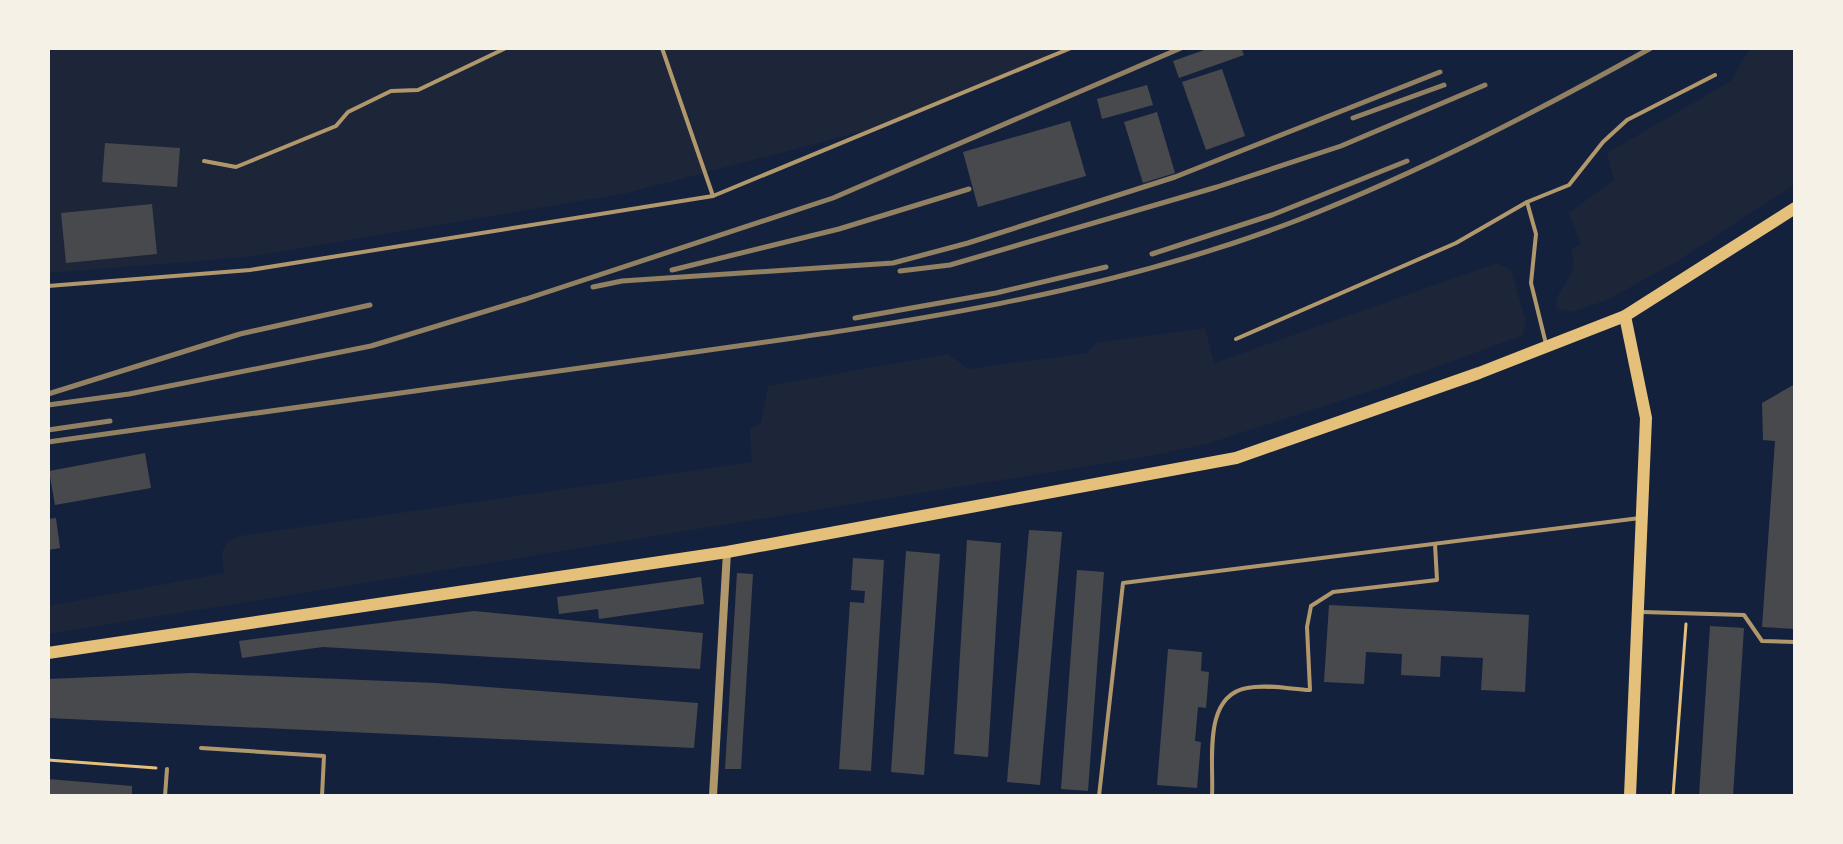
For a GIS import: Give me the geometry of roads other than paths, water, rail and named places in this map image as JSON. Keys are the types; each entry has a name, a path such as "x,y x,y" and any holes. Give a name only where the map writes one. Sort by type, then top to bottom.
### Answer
{"main road":[{"path":"48,653 727,552 1236,458 1625,316 1795,208"},
{"path":"1625,316 1646,418 1630,796"}],"street":[{"path":"713,796 727,552"}],"lane":[{"path":"204,161 236,167 336,126 348,112 391,91 418,90 506,48"},
{"path":"662,48 713,196"},
{"path":"48,286 250,270 713,196 1071,48"},
{"path":"1236,339 1456,243 1527,202 1569,185 1603,142 1627,120 1715,75"},
{"path":"1527,202 1536,234 1531,283 1547,347"},
{"path":"1099,796 1123,583 1642,517"},
{"path":"1212,796 1216,718 1221,704 1234,692 1249,687 1310,690 1307,627 1311,606 1333,592 1437,580 1435,544"},
{"path":"1639,612 1744,615 1762,641 1795,642"},
{"path":"201,748 324,756 322,796"},
{"path":"165,796 167,769"}],"railway":[{"path":"48,405 129,394 371,346 526,299 833,198 1181,48"},
{"path":"48,442 893,323 1138,272 1298,220 1388,182 1521,118 1651,48"},
{"path":"593,287 622,281 893,263 968,243 1175,177 1440,72"},
{"path":"1353,118 1444,85"},
{"path":"900,271 950,265 1217,187 1341,146 1485,85"},
{"path":"1152,254 1272,215 1407,161"},
{"path":"672,270 839,229 969,189"},
{"path":"855,318 996,293 1106,267"},
{"path":"48,394 240,334 370,305"},
{"path":"48,430 110,421"}]}
